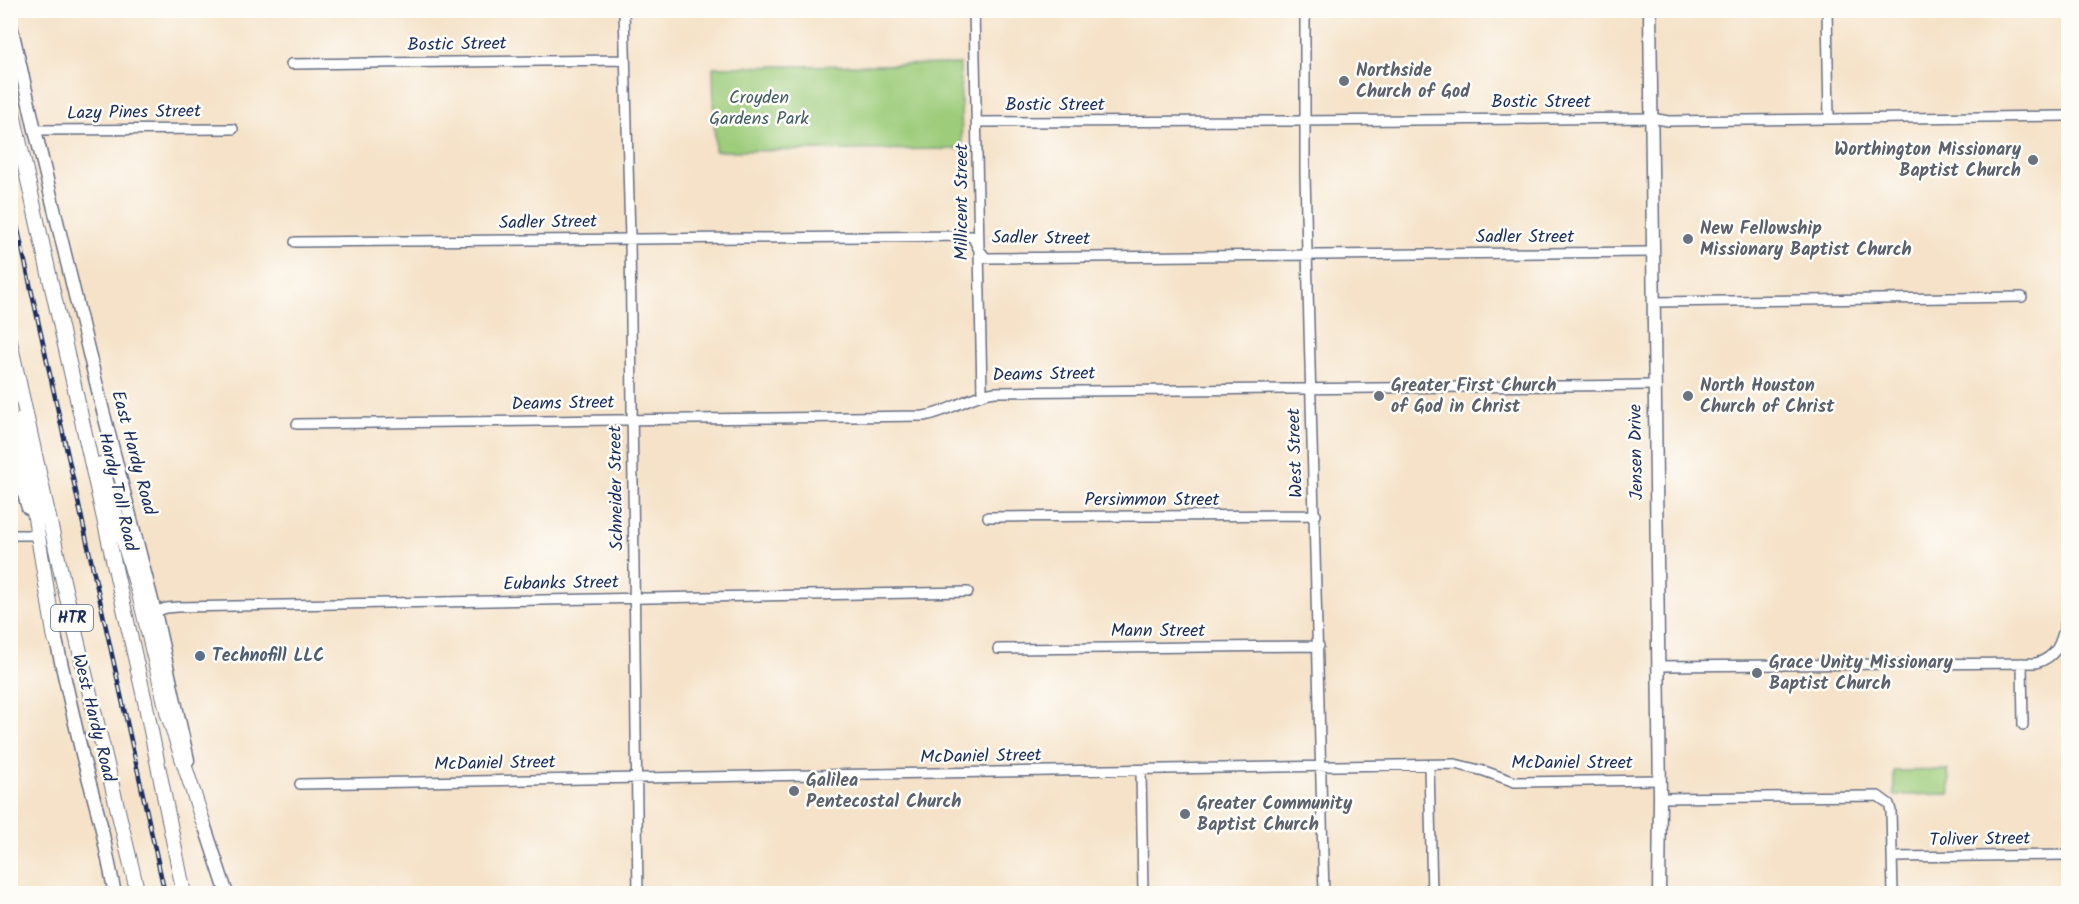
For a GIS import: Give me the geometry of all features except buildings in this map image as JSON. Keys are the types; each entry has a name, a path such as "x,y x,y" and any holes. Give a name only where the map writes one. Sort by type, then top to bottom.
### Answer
{"highway":[{"name":"Hardy Toll Road","path":"10,100 146,706 184,894"},
{"name":"HTR","path":"10,342 63,581 138,894"},
{"path":"10,368 55,639"},
{"path":"78,398 111,493 139,594 168,715 204,825"}],"main road":[{"name":"Jensen Drive","path":"1650,10 1653,385 1660,780 1659,894"},
{"name":"East Hardy Road","path":"10,21 102,407 155,612 204,825 227,894"},
{"name":"West Hardy Road","path":"10,446 36,535 55,639 101,825 114,894"}],"street":[{"name":"Schneider Street","path":"624,10 630,239 638,894"},
{"name":"Millicent Street","path":"974,10 982,393"},
{"name":"West Street","path":"1305,10 1310,389 1316,515 1324,894"},
{"path":"1827,10 1829,118"},
{"name":"Bostic Street","path":"291,64 624,60"},
{"name":"Bostic Street","path":"978,122 1652,118 1668,122 2068,116"},
{"name":"Lazy Pines Street","path":"35,130 233,129"},
{"name":"Sadler Street","path":"295,242 972,236 986,258 1653,252"},
{"path":"1654,302 2022,297"},
{"name":"Deams Street","path":"297,424 924,416 939,413 982,393 1653,385"},
{"name":"Persimmon Street","path":"988,517 1316,515"},
{"path":"10,535 36,535"},
{"name":"Eubanks Street","path":"155,612 178,607 968,592"},
{"path":"1658,666 2036,663 2046,660 2056,652 2068,613"},
{"name":"Mann Street","path":"998,649 1319,646"},
{"path":"2022,663 2023,725"},
{"name":"McDaniel Street","path":"300,784 1455,764 1515,782 1660,780"},
{"path":"1429,765 1432,894"},
{"path":"1141,771 1143,894"},
{"path":"1660,798 1878,796 1885,799 1891,810 1893,894"},
{"name":"Toliver Street","path":"1893,857 2068,855"}],"green space":[{"name":"Croyden Gardens Park","path":"960,64 962,149 715,151 713,67"},
{"path":"1948,770 1950,794 1894,795 1894,771"}],"railway":[{"path":"10,194 165,894"}],"place":[{"name":"Northside Church of God","path":"1344,81"},
{"name":"Worthington Missionary Baptist Church","path":"2033,160"},
{"name":"New Fellowship Missionary Baptist Church","path":"1688,239"},
{"name":"Greater First Church of God in Christ","path":"1379,396"},
{"name":"North Houston Church of Christ","path":"1688,396"},
{"name":"Technofill LLC","path":"200,656"},
{"name":"Grace Unity Missionary Baptist Church","path":"1757,673"},
{"name":"Galilea Pentecostal Church","path":"794,791"},
{"name":"Greater Community Baptist Church","path":"1185,814"}]}
